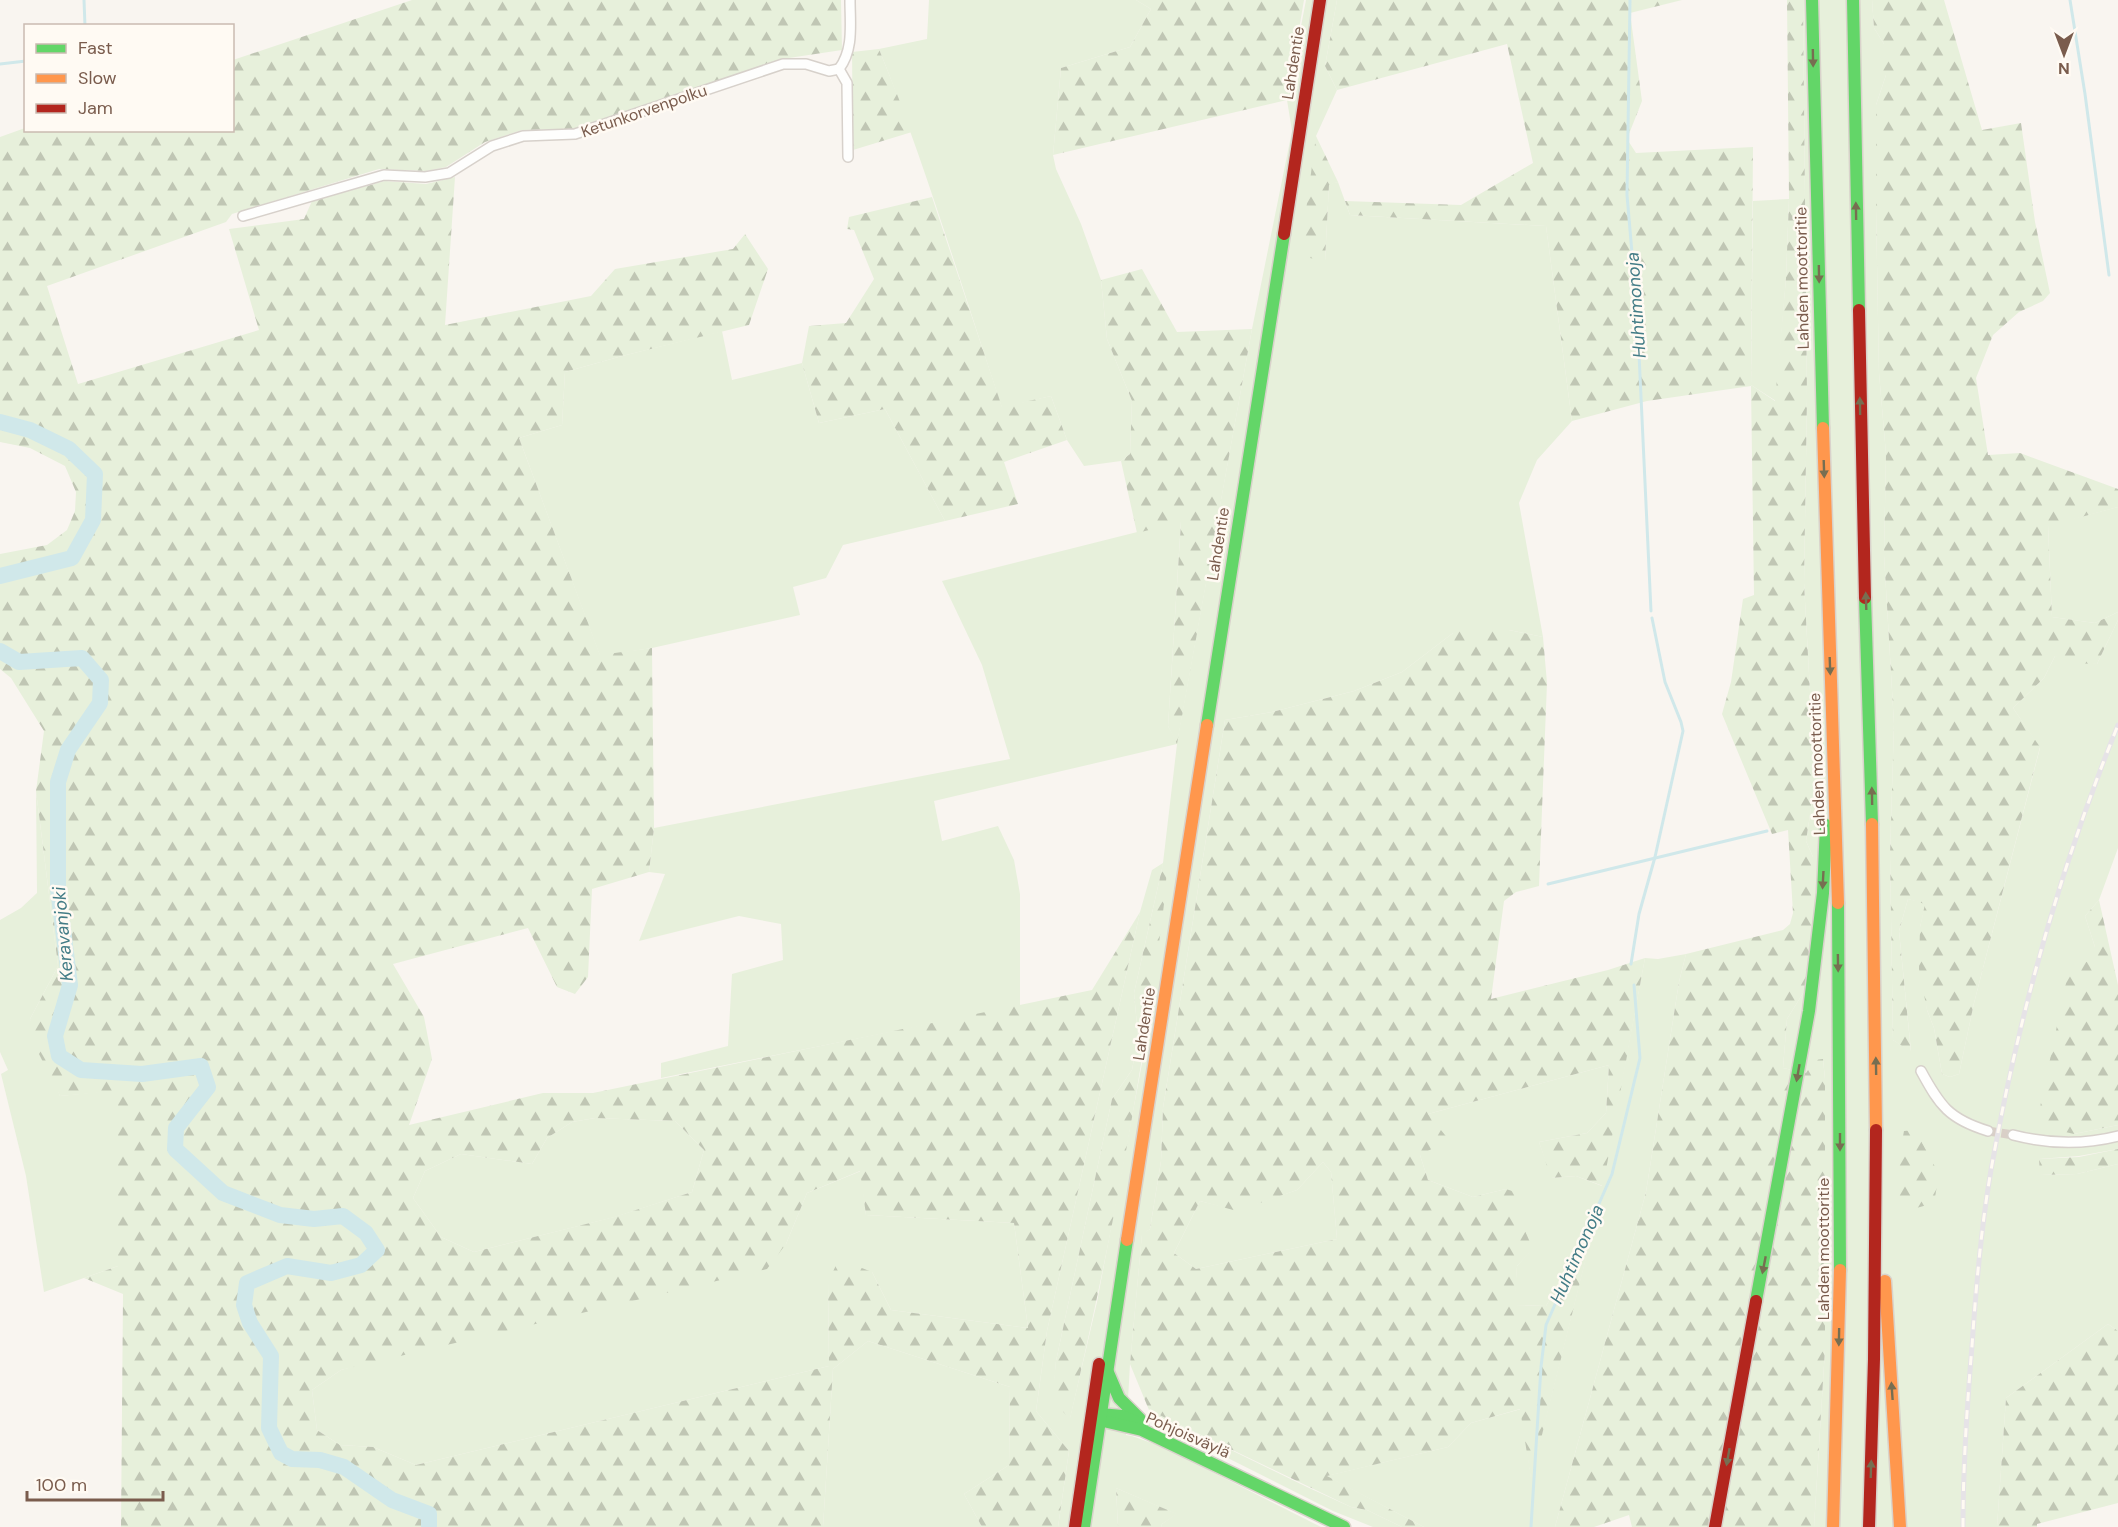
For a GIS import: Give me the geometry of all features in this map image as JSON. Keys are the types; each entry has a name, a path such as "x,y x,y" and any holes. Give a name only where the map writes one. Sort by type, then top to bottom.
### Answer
{"main road":[{"name":"Lahdentie","path":"1075,1527 1106,1369 1146,1125 1149,1092 1320,0"},
{"name":"Lahden moottoritie","path":"1812,0 1838,895 1840,1306 1833,1527"},
{"path":"1853,0 1861,466 1874,855 1876,1146 1874,1359 1869,1527"},
{"path":"1715,1527 1809,1011 1823,893 1832,716"},
{"name":"Lahdentie","path":"1084,1527 1096,1416 1139,1124 1149,1092"},
{"path":"1876,1146 1900,1527"},
{"name":"Pohjoisväylä","path":"1106,1369 1116,1396 1124,1406 1151,1427"},
{"name":"Pohjoisväylä","path":"1096,1416 1122,1416 1151,1427 1344,1527"},
{"name":"Pohjoisväylä","path":"1096,1416 1142,1430 1262,1486"}],"street":[{"path":"848,157 847,83 839,69 846,60 850,44 850,0"},
{"name":"Ketunkorvenpolku","path":"243,216 384,175 425,177 449,173 492,146 523,136 575,134 783,64 806,64 829,71 839,69"},
{"path":"1921,1071 1936,1098 1949,1112 1964,1124 1988,1131"},
{"path":"2013,1135 2031,1140 2078,1143 2118,1136"}],"green space":[{"path":"412,0 841,0 842,50 782,59 573,129 522,130 485,142 446,167 426,171 379,169 232,214 226,222 47,286 78,384 259,330 229,229 304,219 312,201 385,181 426,184 455,177 445,325 591,296 615,269 733,249 745,234 768,269 749,325 565,372 562,425 519,438 600,655 652,648 654,828 649,872 592,889 588,977 575,994 557,987 528,928 393,964 424,1017 432,1059 409,1125 543,1093 593,1093 1092,990 1140,912 1047,1331 1036,1411 1069,1451 1058,1527 982,1527 964,1494 1009,1465 1010,1387 868,1341 833,1369 823,1527 121,1527 123,1294 84,1278 118,1266 118,1091 60,1096 33,1042 30,1019 58,966 36,791 44,731 11,678 0,669 0,554 47,545 67,530 75,511 76,492 65,466 30,448 0,442 0,137 24,128 24,132 234,132 234,60","holes":["595,1118 675,1121 704,1150 692,1192 614,1217 474,1252 441,1237 413,1198 425,1171 461,1154 532,1164 547,1138 572,1122","860,1171 866,1215 1014,1223 1028,1328 891,1310 872,1272 839,1259 828,1282 829,1366 416,1465 373,1447 340,1445 317,1430 312,1390 341,1370 767,1269 786,1244 807,1193"]},
{"path":"929,0 1136,0 1151,9 1130,47 1061,68 1053,155 1056,169 1081,224 1101,280 1107,339 1132,401 1130,454 1121,461 1084,466 1067,440 1051,396 1002,408 928,182 879,49 927,39"},
{"path":"1136,0 1304,0 1287,100 1053,155 1061,68 1130,47 1151,9"},
{"path":"1306,0 1337,0 1325,66 1337,90 1316,136 1325,261 1329,184 1338,182 1350,215 1546,226 1572,421 1537,460 1519,503 1543,637 1509,630 1453,633 1402,672 1354,691 1272,712 1225,720 1163,1108 1161,1161 1150,1229 1142,1235 1126,1435 1163,1447 1321,1527 1161,1527 1176,1514 1116,1488 1118,1527 1058,1527 1069,1451 1036,1411 1047,1331 1140,912 1152,870 1163,863 1177,744 934,801 942,841 998,826 1014,860 1020,894 1020,1006 661,1078 661,1063 728,1046 732,974 783,960 781,924 739,916 639,941 665,874 649,872 654,828 1010,759 982,665 942,581 1181,521 1168,726 1177,742 1252,329 1292,131 1287,100","holes":["1163,864 1143,1058 1097,1302 1070,1418 1053,1400 1056,1361 1112,1099 1132,1070 1138,1036 1134,993"]},
{"path":"1337,0 1682,0 1630,13 1642,101 1627,139 1636,153 1753,147 1751,385 1775,401 1786,278 1789,199 1787,0 1803,0 1807,397 1804,583 1815,782 1806,841 1813,857 1813,925 1805,990 1787,1019 1783,1068 1806,1073 1815,1060 1823,1059 1825,1079 1825,1349 1814,1527 1632,1527 1629,1515 1594,1527 1555,1527 1646,1192 1679,982 1686,954 1783,930 1790,924 1793,913 1788,830 1772,834 1722,714 1731,682 1743,599 1754,595 1751,386 1647,401 1572,421 1546,226 1350,215 1345,201 1461,205 1533,163 1507,44 1337,90 1325,66"},
{"path":"1803,0 1872,0 1874,28 1884,44 1886,75 1876,105 1876,207 1879,373 1886,454 1884,555 1894,724 1890,855 1893,1040 1911,1051 1899,931 1908,899 1926,903 1920,927 1927,1010 1934,1028 1942,1074 1950,1077 1959,1074 1974,1003 2040,748 2013,708 2044,678 2055,656 2097,664 2118,620 2118,848 2099,900 2085,916 2095,947 2074,1134 2118,1125 2118,1149 2079,1156 2039,1159 2041,1175 2077,1174 2118,1164 2118,1331 2108,1324 2006,1398 1997,1527 1814,1527 1825,1349 1825,1079 1823,1059 1806,1073 1783,1068 1787,1019 1805,990 1813,857 1806,841 1815,782 1804,583 1807,397"},
{"path":"1872,0 1944,0 1982,130 2021,123 2035,222 2050,293 2043,301 2019,312 1993,335 1976,378 1988,455 2020,453 2118,489 2118,507 2048,526 2052,617 2095,623 2118,612 2118,620 2097,664 2067,663 2055,656 2044,678 2013,708 2040,747 1974,1003 1959,1074 1950,1077 1942,1074 1934,1028 1927,1010 1919,969 1920,927 1925,904 1908,899 1899,931 1911,1052 1893,1040 1890,855 1894,724 1884,555 1886,454 1879,373 1876,207 1876,105 1886,75 1874,67 1884,44 1874,28"},
{"path":"879,49 912,132 853,150 852,52"},
{"path":"1316,136 1338,182 1329,185 1325,261 1310,258 1301,247"},
{"path":"932,197 1002,407 1051,396 1067,440 1004,462 1018,504 945,521 885,409 819,423 802,363 809,326 846,323 874,279 854,230 847,229 849,217"},
{"path":"1789,199 1786,278 1776,401 1751,385 1753,201"},
{"path":"1142,269 1177,332 1252,329 1177,744 1168,726 1181,522 1137,533 1121,461 1130,454 1132,401 1107,339 1101,280"},
{"path":"722,331 732,380 802,363 819,423 885,409 945,521 843,545 826,578 793,587 800,615 652,648 600,656 519,438 562,425 565,372"},
{"path":"2118,507 2118,612 2095,623 2052,617 2048,525"},
{"path":"1467,628 1509,630 1543,637 1547,683 1539,886 1516,892 1504,901 1491,999 1608,970 1645,958 1603,1186 1576,1176 1551,1178 1539,1142 1587,1133 1606,1113 1609,1065 1428,1114 1449,1140 1420,1155 1428,1180 1473,1197 1506,1189 1524,1195 1517,1213 1533,1249 1517,1266 1515,1305 1546,1306 1596,1218 1531,1479 1520,1409 1471,1423 1448,1447 1327,1476 1424,1527 1402,1527 1367,1510 1351,1507 1149,1410 1130,1364 1142,1234 1150,1229 1161,1161 1163,1108 1225,720 1272,712 1354,691 1402,672 1453,633","holes":["1323,1162 1331,1172 1337,1239 1196,1269 1174,1253 1200,1201 1237,1211 1297,1190"]},
{"path":"36,791 58,966 30,1019 60,1096 118,1090 118,1266 44,1292 26,1176 1,1074 8,1070 0,1052 0,920 21,908 37,893"},
{"path":"1163,864 1167,868 1164,908 1131,1125 1070,1419 1052,1400 1056,1361 1112,1099 1132,1070 1138,1036 1134,993"},
{"path":"2099,900 2118,985 2118,1125 2074,1134 2044,1127 2038,1117 2069,968 2092,960 2091,953 2095,947 2085,916"},
{"path":"1686,954 1679,982 1646,1192 1555,1527 1424,1527 1326,1476 1448,1447 1471,1423 1521,1409 1531,1477 1595,1221 1546,1306 1514,1305 1517,1266 1532,1249 1506,1189 1473,1197 1428,1180 1420,1155 1428,1114 1609,1065 1606,1113 1587,1133 1539,1142 1552,1178 1576,1176 1602,1186 1645,958 1658,959"},
{"path":"595,1118 675,1121 704,1150 692,1192 615,1217 474,1252 441,1237 413,1198 425,1171 461,1154 532,1164 547,1138 572,1122"},
{"path":"1915,1130 1939,1174 1934,1203 1899,1213 1899,1158 1904,1131"},
{"path":"2118,1149 2118,1164 2077,1174 2040,1175 2039,1159 2079,1157"},
{"path":"1323,1162 1331,1172 1337,1239 1196,1269 1174,1253 1200,1201 1237,1210 1297,1190"},
{"path":"861,1171 866,1215 1014,1223 1028,1328 891,1310 872,1272 828,1282 829,1366 416,1465 373,1447 340,1445 317,1430 312,1390 341,1370 786,1244 807,1193"},
{"path":"2108,1324 2118,1331 2118,1503 2037,1524 2037,1527 1997,1527 2006,1398"},
{"path":"868,1341 1010,1387 1009,1465 964,1494 982,1527 823,1527 833,1369"},
{"path":"1149,1410 1307,1487 1351,1507 1367,1510 1402,1527 1373,1527 1333,1511 1170,1429 1152,1417"},
{"path":"1116,1488 1177,1514 1161,1527 1118,1527"}],"waterway":[{"path":"84,0 85,24"},
{"name":"Huhtimonoja","path":"1630,0 1627,195 1637,311 1651,611"},
{"path":"2070,0 2109,275"},
{"path":"0,64 24,61"},
{"name":"Keravanjoki","path":"0,422 30,430 69,449 95,474 93,520 72,558 0,576"},
{"name":"Huhtimonoja","path":"1631,964 1639,914 1655,857 1683,731 1665,682 1652,618"},
{"name":"Keravanjoki","path":"0,651 19,662 82,658 101,680 100,703 68,750 58,782 58,889 70,985 55,1036 59,1056 81,1070 142,1074 201,1066 208,1087 176,1128 175,1149 223,1193 280,1215 314,1219 343,1216 366,1233 377,1250 361,1265 331,1273 287,1266 247,1283 244,1305 250,1323 271,1356 269,1428 281,1453 292,1459 320,1460 344,1467 392,1500 429,1514 429,1527"},
{"name":"Huhtimonoja","path":"1548,884 1767,831"},
{"name":"Huhtimonoja","path":"1531,1527 1541,1367 1546,1325 1612,1174 1640,1058 1634,985"}],"tunnel":[{"path":"1988,1131 2013,1135"}],"railway":[{"path":"1963,1527 1968,1391 1977,1280 1987,1192 2002,1113 2028,1000 2059,889 2077,833 2118,725"}],"traffic: fast":[{"path":"1812,0 1823,428"},
{"path":"1853,0 1859,310"},
{"path":"1207,725 1284,234"},
{"path":"1865,598 1872,824"},
{"path":"1756,1301 1809,1011 1823,893 1826,825"},
{"path":"1838,903 1840,1270"},
{"path":"1084,1527 1127,1240"},
{"path":"1107,1370 1119,1398 1140,1419"},
{"path":"1100,1414 1122,1416 1142,1424"},
{"path":"1094,1417 1142,1430 1344,1527"}],"traffic: slow":[{"path":"1823,428 1838,903"},
{"path":"1127,1240 1207,725"},
{"path":"1872,824 1876,1130"},
{"path":"1833,1527 1840,1270"},
{"path":"1885,1281 1900,1527"}],"traffic: jam":[{"path":"1284,234 1320,0"},
{"path":"1859,310 1865,598"},
{"path":"1869,1527 1874,1359 1876,1130"},
{"path":"1715,1527 1756,1301"},
{"path":"1075,1527 1099,1364"}]}
